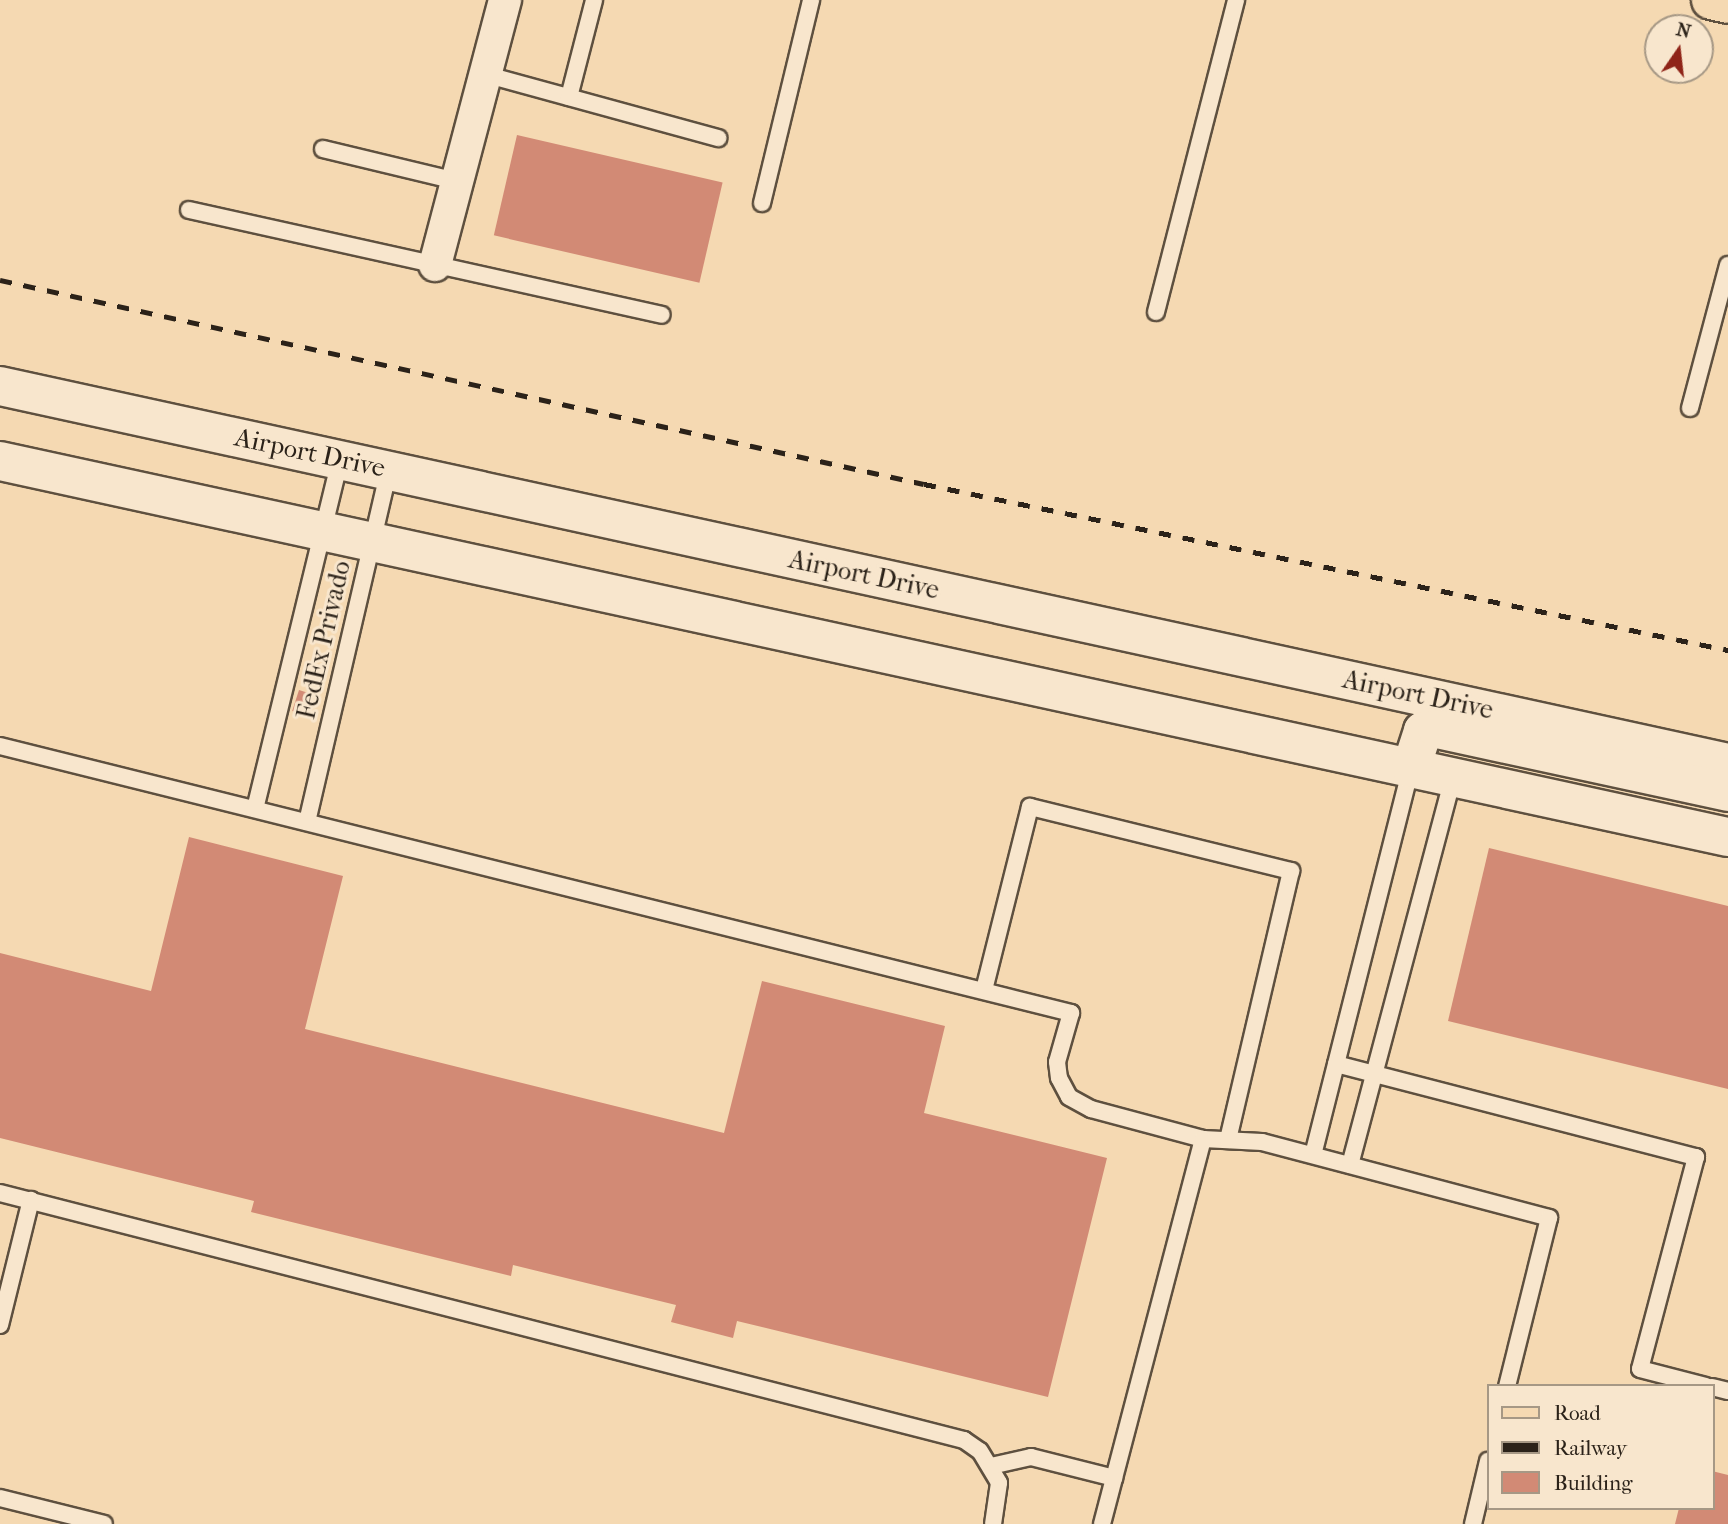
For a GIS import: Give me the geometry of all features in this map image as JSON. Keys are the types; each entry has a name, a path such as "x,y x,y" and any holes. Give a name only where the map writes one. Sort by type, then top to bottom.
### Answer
{"main road":[{"path":"1711,0 1728,4"},
{"name":"Airport Drive","path":"0,386 1728,763"},
{"path":"0,461 1728,837"},
{"path":"1411,768 1423,731 1437,729 1728,792"}],"street":[{"path":"435,265 505,0"}],"lane":[{"path":"569,97 594,0"},
{"path":"762,203 811,0"},
{"path":"1156,312 1236,0"},
{"path":"484,74 718,138"},
{"path":"323,149 456,181"},
{"path":"189,210 661,315"},
{"path":"1690,408 1728,265"},
{"name":"FedEx Privado","path":"255,809 340,459"},
{"name":"FedEx Privado","path":"307,822 389,470"},
{"path":"0,746 1071,1013 1057,1062 1069,1097 1091,1110 1203,1139 1262,1142 1549,1217 1507,1384"},
{"path":"1312,1156 1411,768"},
{"path":"1350,1166 1453,777"},
{"path":"984,990 1030,807 1291,871 1228,1140"},
{"path":"1336,1064 1696,1157 1640,1370 1698,1384"},
{"path":"1102,1524 1203,1139"},
{"path":"0,1192 964,1440 980,1451 999,1483 993,1524"},
{"path":"0,1325 30,1200"},
{"path":"991,1466 1031,1457 1114,1478"},
{"path":"1473,1524 1486,1469"},
{"path":"0,1498 104,1524"}],"building":[{"path":"517,135 723,182 699,283 494,235"},
{"path":"299,690 308,693 301,714 292,711"},
{"path":"189,837 343,876 305,1029 724,1133 762,981 945,1026 924,1113 1107,1158 1048,1397 737,1321 733,1338 671,1322 676,1305 513,1265 511,1276 251,1212 254,1201 0,1138 0,953 151,991"},
{"path":"1489,848 1728,906 1728,1089 1448,1021"},
{"path":"1714,1472 1728,1475 1728,1524 1675,1524 1678,1510 1714,1510"}],"railway":[{"path":"0,280 924,484 1728,650"}]}
